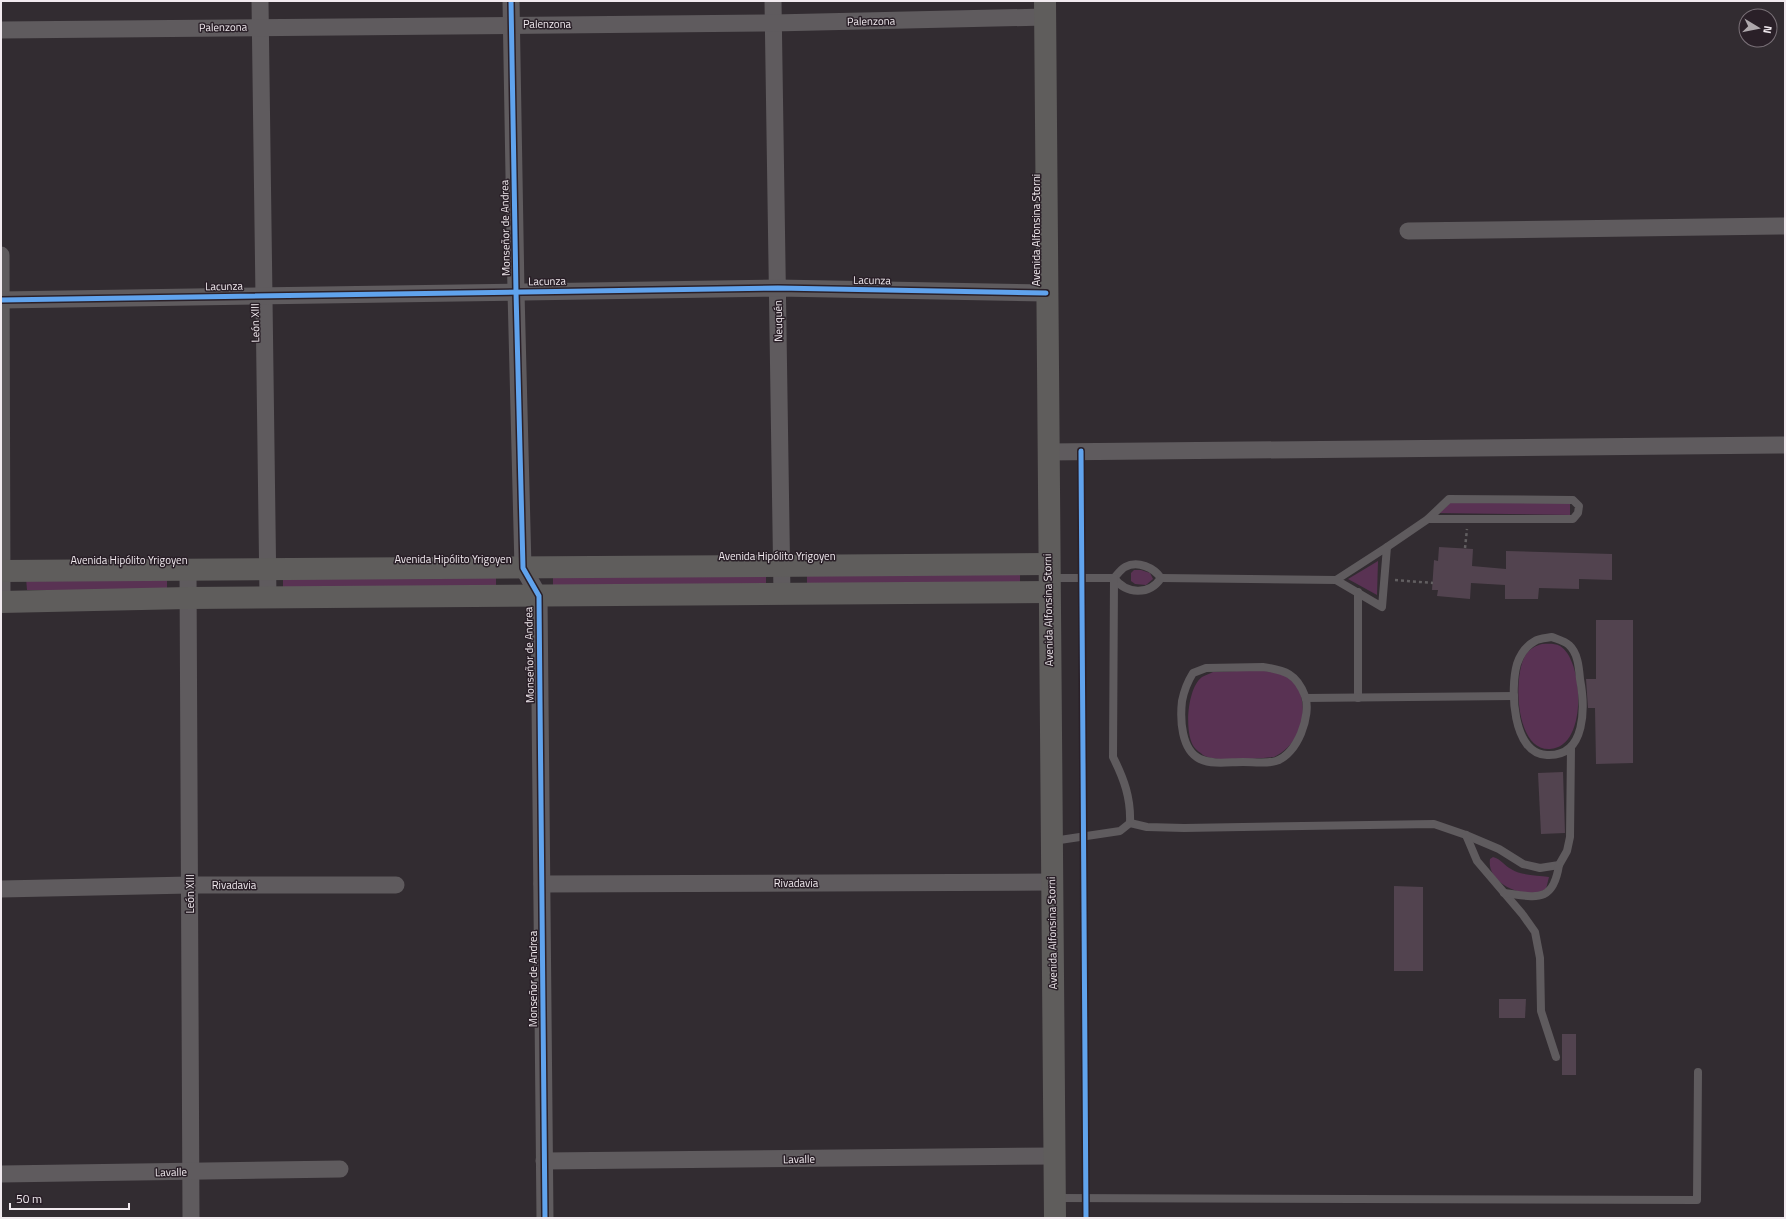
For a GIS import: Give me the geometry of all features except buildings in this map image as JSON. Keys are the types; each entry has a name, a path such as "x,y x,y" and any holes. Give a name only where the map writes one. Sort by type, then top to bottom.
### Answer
{"main road":[{"name":"Avenida Alfonsina Storni","path":"1045,9 1047,452 1054,1208"},
{"name":"Avenida Hipólito Yrigoyen","path":"2,571 781,566 1048,578"},
{"path":"2,602 268,597 782,594 1048,578"}],"street":[{"name":"León XIII","path":"260,1 268,597"},
{"name":"Monseñor de Andrea","path":"511,1 523,568 539,596 545,1218"},
{"name":"Neuquén","path":"773,1 782,594"},
{"name":"Palenzona","path":"1,30 260,26 773,23 1045,9"},
{"path":"1408,230 1785,226"},
{"path":"1,255 2,602"},
{"name":"Lacunza","path":"1,300 778,288 1046,293"},
{"path":"1047,452 1785,445"},
{"name":"León XIII","path":"188,570 191,1218"},
{"name":"Rivadavia","path":"542,884 1051,882"},
{"name":"Rivadavia","path":"1,889 190,885 396,884"},
{"name":"Lavalle","path":"544,1162 1054,1156"},
{"name":"Lavalle","path":"1,1174 190,1172 340,1168"}],"lane":[{"path":"1336,580 1428,519 1449,499 1573,500 1579,506 1578,513 1573,519 1428,519"},
{"path":"1130,823 1130,809 1125,781 1113,757 1114,578 1125,566 1148,566 1162,578 1336,580 1382,607 1386,547"},
{"path":"1048,578 1114,578"},
{"path":"1114,578 1120,586 1135,591 1147,590 1158,583 1162,578"},
{"path":"1358,592 1358,698"},
{"path":"1504,893 1528,896 1541,895 1550,891 1556,882 1559,865 1567,851 1570,837 1571,748 1577,738 1582,721 1582,691 1577,659 1569,644 1552,638 1536,640 1523,652 1517,664 1514,696 1515,719 1524,740 1535,751 1546,755 1560,754 1571,748"},
{"path":"1263,667 1278,669 1292,675 1301,685 1306,698 1306,721 1303,731 1287,754 1276,761 1212,762 1199,758 1189,749 1183,735 1182,700 1187,685 1193,673 1206,668 1263,667"},
{"path":"1306,698 1514,696"},
{"path":"1130,823 1147,827 1184,828 1434,824 1466,835 1499,849 1523,864 1540,868 1559,865"},
{"path":"1051,841 1120,831 1130,823"},
{"path":"1466,835 1477,861 1523,915 1535,932 1540,958 1541,1011 1556,1057"},
{"path":"1054,1208 1697,1200 1698,1072"}],"path":[{"path":"1464,548 1468,519"},
{"path":"1384,579 1432,583"}],"shaded area":[{"path":"1450,503 1570,503 1570,515 1439,513"},
{"path":"1378,561 1377,595 1348,579"},
{"path":"1134,570 1141,570 1150,573 1153,579 1146,585 1135,584 1131,581 1131,573"},
{"path":"1020,571 1020,583 807,586 807,574"},
{"path":"766,572 766,584 553,587 553,575"},
{"path":"496,575 496,587 283,590 283,578"},
{"path":"26,578 167,579 167,591 27,590"},
{"path":"1542,644 1558,645 1568,654 1574,668 1577,684 1578,702 1576,720 1571,734 1562,745 1550,749 1538,746 1530,738 1524,726 1518,695 1521,666 1525,656 1532,648"},
{"path":"1252,670 1272,672 1281,674 1294,682 1301,696 1303,713 1301,728 1288,747 1274,757 1218,759 1203,755 1194,747 1189,732 1188,722 1190,700 1197,683 1202,677 1213,672"},
{"path":"1493,857 1520,873 1549,877 1546,889 1529,893 1509,888 1494,876 1490,868 1490,859"}],"cycle path":[{"path":"511,1 523,568 539,596 545,1218"},
{"path":"1,300 778,288 1046,293"},
{"path":"1081,451 1086,1218"}]}
